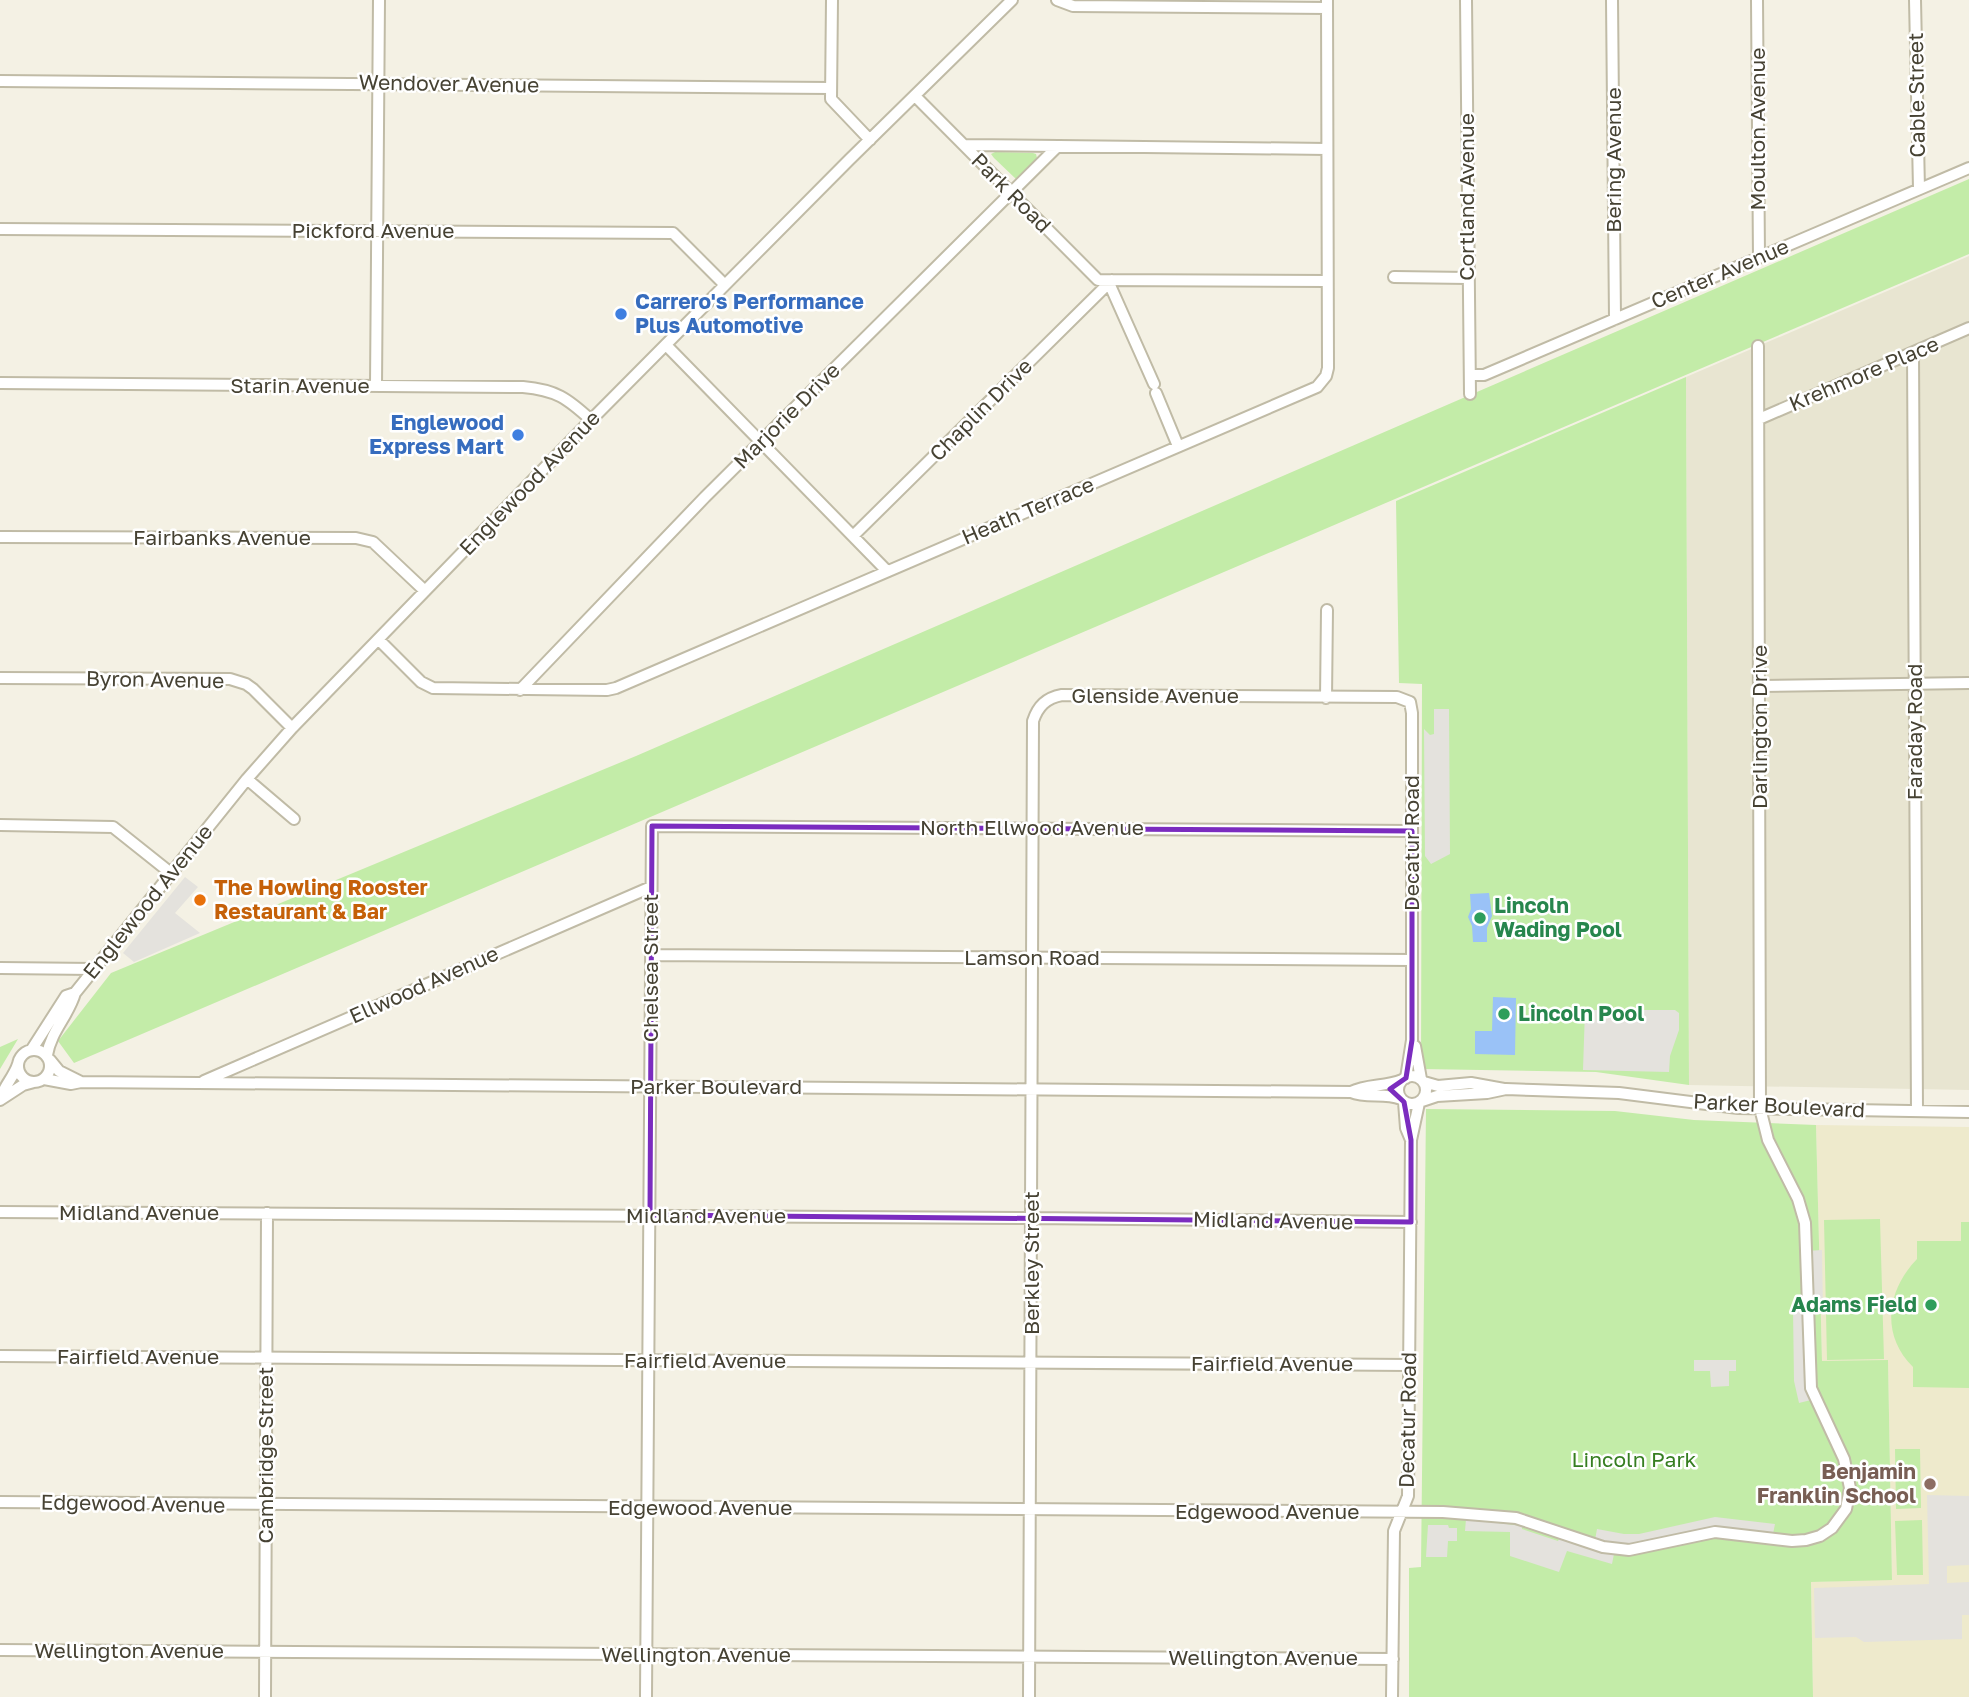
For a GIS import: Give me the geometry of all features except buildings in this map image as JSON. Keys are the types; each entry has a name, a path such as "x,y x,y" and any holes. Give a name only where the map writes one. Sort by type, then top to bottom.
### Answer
{"street":[{"path":"376,386 379,0"},
{"path":"832,0 831,99 870,140"},
{"name":"Englewood Avenue","path":"0,1100 23,1085 39,1080 50,1070 48,1057 51,1039 72,1004 75,993 247,779 292,728 591,420 1013,0"},
{"path":"1058,0 1073,6 1327,4"},
{"name":"Cortland Avenue","path":"1466,0 1470,394"},
{"name":"Bering Avenue","path":"1612,0 1615,319"},
{"name":"Moulton Avenue","path":"1757,0 1759,258"},
{"name":"Cable Street","path":"1915,0 1919,189"},
{"name":"Heath Terrace","path":"379,640 426,686 440,689 617,688 1317,387 1328,368 1327,4"},
{"name":"Wendover Avenue","path":"0,81 831,88"},
{"name":"Park Road","path":"915,96 1098,280 1110,281"},
{"path":"965,145 1327,149"},
{"name":"Marjorie Drive","path":"520,690 705,497 1058,146"},
{"name":"Center Avenue","path":"1469,376 1484,375 1969,168"},
{"name":"Pickford Avenue","path":"0,229 673,233 725,285"},
{"path":"1394,277 1468,278"},
{"path":"1178,446 1110,281 1327,281"},
{"name":"Chaplin Drive","path":"853,536 1110,281"},
{"name":"Krehmore Place","path":"1759,419 1969,328"},
{"path":"666,345 887,571"},
{"name":"Darlington Drive","path":"1400,1513 1500,1516 1534,1523 1603,1547 1629,1550 1715,1532 1792,1541 1806,1540 1832,1528 1846,1510 1850,1488 1844,1459 1811,1388 1805,1223 1798,1199 1768,1140 1760,1108 1759,346"},
{"name":"Faraday Road","path":"1913,353 1916,1111"},
{"name":"Starin Avenue","path":"0,383 543,389 560,394 591,420"},
{"name":"Fairbanks Avenue","path":"0,537 356,538 373,542 425,590"},
{"path":"1326,698 1327,610"},
{"name":"Byron Avenue","path":"0,678 230,680 246,684 253,689 292,728"},
{"path":"1761,686 1969,683"},
{"name":"Glenside Avenue","path":"1033,828 1033,721 1036,712 1047,700 1062,695 1397,697"},
{"name":"Decatur Road","path":"1397,697 1409,702 1412,708 1412,1040 1404,1079"},
{"path":"247,779 294,819"},
{"path":"0,825 113,827 172,874"},
{"name":"North Ellwood Avenue","path":"652,826 1412,831"},
{"name":"Chelsea Street","path":"646,1697 652,826"},
{"name":"Berkley Street","path":"1029,1697 1033,828"},
{"name":"Ellwood Avenue","path":"198,1083 651,887"},
{"name":"Lamson Road","path":"651,955 1412,960"},
{"path":"0,968 94,969"},
{"name":"Englewood Avenue","path":"0,1100 2,1091 23,1054 32,1049 43,1035 66,996 75,993"},
{"name":"Decatur Road","path":"1412,1040 1422,1080"},
{"path":"32,1049 48,1057 59,1071 81,1082"},
{"path":"18,1064 20,1074 29,1081 39,1080"},
{"name":"Parker Boulevard","path":"1351,1092 1360,1087 1395,1083 1414,1076 1438,1086 1488,1084 1506,1089"},
{"path":"1402,1101 1398,1091 1404,1079"},
{"name":"Parker Boulevard","path":"39,1080 71,1084 1351,1092 1361,1096 1386,1095 1411,1105 1437,1096 1506,1089 1604,1092 1760,1108 1969,1112"},
{"path":"1421,1102 1426,1089 1422,1080"},
{"name":"Decatur Road","path":"1402,1101 1406,1128 1411,1140"},
{"name":"Decatur Road","path":"1392,1697 1394,1531 1408,1496 1411,1140 1421,1102"},
{"name":"Midland Avenue","path":"0,1212 1411,1222"},
{"name":"Cambridge Street","path":"265,1697 267,1213"},
{"name":"Fairfield Avenue","path":"0,1356 1409,1365"},
{"name":"Edgewood Avenue","path":"0,1502 1400,1513"},
{"name":"Wellington Avenue","path":"0,1650 1393,1659"}],"highlighted area":[{"path":"652,826 1412,831 1412,1040 1406,1078 1390,1089 1404,1102 1411,1140 1411,1222 650,1215"}],"shaded area":[{"path":"1969,256 1969,1090 1689,1085 1686,377"},
{"path":"1434,709 1449,709 1450,854 1431,864 1425,856 1424,729 1430,735 1434,734"},
{"path":"185,877 198,887 175,913 200,933 134,962 123,953"},
{"path":"1585,1010 1675,1010 1679,1013 1679,1030 1670,1056 1669,1072 1583,1070"},
{"path":"1816,1125 1969,1127 1969,1697 1813,1697 1811,1582 1892,1579 1888,1361 1822,1362"},
{"path":"1822,1250 1823,1312 1809,1312 1815,1399 1799,1403 1794,1381 1793,1308 1808,1308 1806,1251"},
{"path":"1694,1360 1736,1360 1736,1371 1729,1371 1729,1386 1711,1387 1710,1371 1694,1371"},
{"path":"1927,1495 1969,1496 1969,1565 1947,1566 1947,1583 1969,1582 1969,1615 1962,1615 1962,1639 1864,1642 1856,1637 1815,1638 1814,1588 1929,1584"},
{"path":"1715,1517 1775,1524 1772,1539 1732,1533 1629,1550 1595,1540 1597,1529 1639,1534"},
{"path":"1466,1519 1522,1526 1522,1529 1558,1541 1560,1537 1614,1554 1612,1564 1567,1551 1559,1572 1510,1556 1510,1532 1465,1531"},
{"path":"1428,1525 1457,1528 1457,1541 1448,1541 1447,1557 1426,1557"}],"green space":[{"path":"1033,153 1037,158 1016,179 994,158 991,154"},
{"path":"1969,179 1969,254 74,1063 58,1041 111,973 636,756"},
{"path":"1686,377 1689,1085 1596,1072 1421,1069 1422,684 1399,683 1396,501"},
{"path":"18,1039 0,1069 0,1047"},
{"name":"Lincoln Park","path":"1426,1109 1615,1111 1694,1120 1816,1125 1822,1361 1888,1360 1892,1580 1811,1582 1813,1697 1409,1697 1409,1568 1421,1567"},
{"path":"1880,1219 1884,1359 1827,1360 1824,1220"},
{"name":"Adams Field","path":"1961,1222 1969,1222 1969,1388 1913,1387 1913,1367 1895,1341 1892,1327 1894,1298 1899,1284 1917,1259 1917,1241 1961,1241"},
{"path":"1895,1449 1920,1449 1921,1508 1896,1509"},
{"path":"1922,1520 1923,1575 1897,1575 1895,1521"}],"water":[{"name":"Lincoln Wading Pool","path":"1489,893 1492,916 1487,928 1487,942 1473,942 1472,926 1468,917 1471,909 1470,894"},
{"name":"Lincoln Pool","path":"1493,997 1516,998 1515,1055 1475,1054 1475,1031 1492,1031"}],"place":[{"name":"Carrero's Performance Plus Automotive","path":"621,314"},
{"name":"Englewood Express Mart","path":"518,435"},
{"name":"The Howling Rooster Restaurant & Bar","path":"200,900"},
{"name":"Lincoln Wading Pool","path":"1480,918"},
{"name":"Lincoln Pool","path":"1504,1014"},
{"name":"Adams Field","path":"1931,1305"},
{"name":"Benjamin Franklin School","path":"1930,1484"}]}
